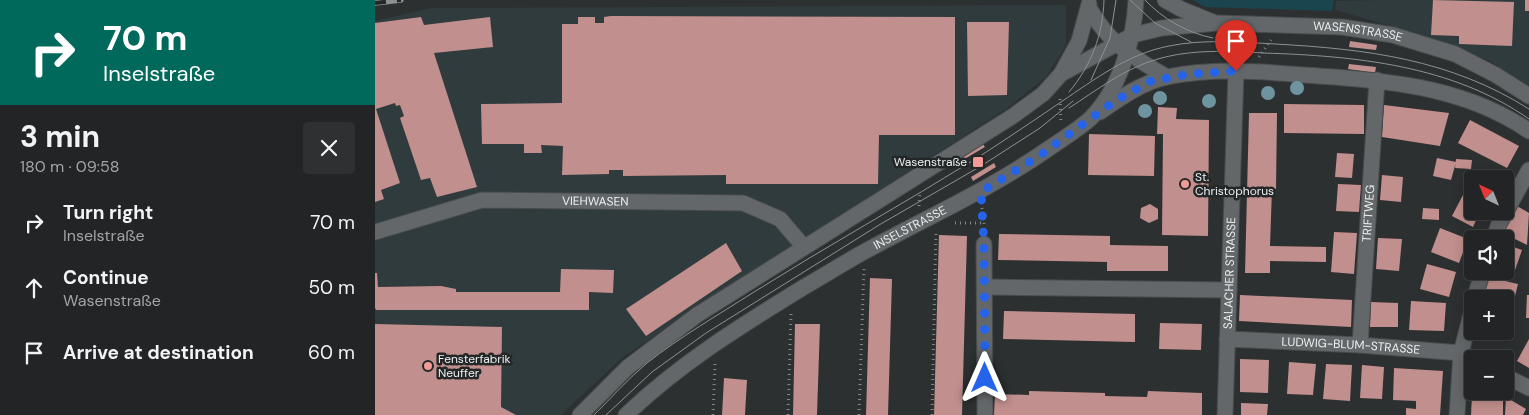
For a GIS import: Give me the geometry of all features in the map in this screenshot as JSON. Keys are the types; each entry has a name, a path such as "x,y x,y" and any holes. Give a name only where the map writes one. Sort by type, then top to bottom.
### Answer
{"street":[{"path":"1133,35 1136,0"},
{"path":"1165,0 1181,9 1217,23"},
{"path":"1089,4 1101,29 1121,48 1167,77"},
{"path":"1061,74 1076,50 1089,4"},
{"name":"WASENSTRASSE","path":"1043,94 1061,74 1121,48 1133,35 1162,28 1217,23 1342,27 1402,37 1455,54 1496,75 1529,96"},
{"name":"INSELSTRASSE","path":"627,415 646,396 696,356 775,305 873,247 939,220 1039,156 1086,121 1110,91 1121,48"},
{"path":"1086,121 1139,88 1167,77 1236,71 1270,72 1411,84 1470,101 1496,111 1529,131"},
{"name":"SALACHER STRASSE","path":"1225,415 1236,71"},
{"name":"TRIFTWEG","path":"1360,345 1377,80"},
{"path":"580,415 636,361 697,315 1013,116 1043,94"},
{"path":"1497,230 1529,170"},
{"name":"VIEHWASEN","path":"375,232 481,200 743,203 780,219 805,247"},
{"path":"984,244 985,415"},
{"path":"985,287 1229,290"},
{"name":"LUDWIG-BLUM-STRASSE","path":"1227,339 1360,345 1464,356"},
{"path":"1457,415 1464,374"},
{"path":"1514,380 1529,388"}],"path":[{"path":"1267,36 1274,36 1256,61 1271,61 1270,72"},
{"path":"1043,94 1048,101 1059,91 1061,123 1073,114 1086,121"},
{"path":"908,182 911,188 919,184 919,210 931,203 939,220 937,230 932,415"},
{"path":"981,192 984,244"},
{"path":"859,415 864,266"},
{"path":"788,415 791,309"},
{"path":"713,415 715,359"}],"shaded area":[{"path":"1193,0 1334,0 1332,11 1205,7"},
{"path":"1529,0 1529,86 1490,61 1408,31 1335,10 1336,1"},
{"path":"1066,5 1066,45 1046,77 1009,107 759,267 623,357 561,415 375,415 375,21 431,8"}],"building":[{"path":"1433,0 1514,2 1512,46 1459,44 1459,36 1431,35"},
{"path":"1525,0 1529,0 1529,11 1525,11"},
{"path":"421,17 424,25 490,17 493,47 434,53 477,187 437,197 430,178 421,180 400,118 404,116 400,105 396,106 395,103 376,109 400,183 381,190 384,199 375,202 375,23"},
{"path":"578,17 595,17 595,23 604,23 604,17 955,17 955,135 879,135 878,184 726,184 726,175 623,176 623,170 609,170 609,174 562,175 563,146 541,145 542,153 524,153 524,144 482,144 481,104 562,103 562,24 578,24"},
{"path":"967,22 1009,22 1007,95 968,96"},
{"path":"1350,41 1377,45 1376,50 1349,47"},
{"path":"1349,64 1376,67 1375,73 1348,69"},
{"path":"1284,104 1364,105 1364,134 1284,133"},
{"path":"1384,105 1449,113 1440,146 1382,137"},
{"name":"St. Christophorus","path":"1158,107 1177,108 1176,119 1209,120 1208,236 1162,235 1163,134 1157,134"},
{"path":"1249,113 1277,113 1276,189 1272,189 1270,246 1326,247 1326,262 1270,261 1270,273 1245,273"},
{"path":"1470,120 1519,146 1507,168 1458,143"},
{"path":"1089,134 1155,136 1154,176 1088,175"},
{"path":"982,143 985,147 961,161 959,157"},
{"path":"1337,153 1354,154 1352,178 1335,177"},
{"path":"1437,158 1456,162 1451,180 1433,176"},
{"path":"1456,159 1472,160 1471,169 1455,168"},
{"path":"994,163 996,167 973,181 971,177"},
{"path":"1382,175 1403,177 1401,202 1380,200"},
{"path":"1338,184 1361,185 1359,212 1336,211"},
{"path":"1464,193 1464,220 1476,220 1473,227 1452,216"},
{"path":"1150,204 1158,209 1158,219 1149,223 1140,218 1141,208"},
{"path":"1517,206 1529,213 1527,245 1514,238 1514,230 1505,230 1510,220 1514,220 1514,212"},
{"path":"1423,208 1439,209 1439,220 1422,219"},
{"path":"1440,228 1464,237 1464,250 1459,263 1431,252"},
{"path":"1334,232 1357,233 1354,274 1331,272"},
{"path":"999,234 1110,236 1110,245 1168,246 1168,271 1107,271 1107,262 998,260"},
{"path":"939,235 967,236 962,415 934,415"},
{"path":"1378,238 1402,239 1399,271 1376,269"},
{"path":"726,243 742,271 646,336 626,309"},
{"path":"1514,247 1522,250 1514,273"},
{"path":"1427,264 1456,272 1449,297 1420,289"},
{"path":"561,269 614,270 613,293 589,292 589,310 376,310 375,308 375,273 377,273 378,287 441,286 456,289 456,292 560,292"},
{"path":"870,278 892,279 888,415 866,415"},
{"path":"1487,280 1501,280 1518,284 1514,300 1514,290 1485,290"},
{"path":"1240,295 1352,300 1351,327 1239,321"},
{"path":"1527,295 1529,295 1529,318 1526,318"},
{"path":"1411,301 1446,303 1444,331 1409,330"},
{"path":"1371,302 1398,303 1398,327 1370,327"},
{"path":"1004,311 1135,314 1135,342 1003,339"},
{"path":"1160,323 1202,324 1201,350 1159,349"},
{"name":"Fensterfabrik Neuffer","path":"375,324 502,327 501,407 516,415 375,415"},
{"path":"795,324 820,324 817,415 793,415"},
{"path":"1529,339 1529,368 1517,361"},
{"path":"1240,359 1269,360 1268,393 1240,392"},
{"path":"1289,362 1316,364 1313,395 1287,394"},
{"path":"1326,364 1352,365 1350,401 1323,399"},
{"path":"1362,365 1384,367 1382,399 1360,398"},
{"path":"1394,368 1443,371 1440,415 1406,415 1406,408 1416,409 1416,401 1393,400"},
{"path":"724,378 747,380 745,415 722,415"},
{"path":"1029,391 1105,393 1105,396 1147,397 1148,391 1202,393 1202,415 994,415 995,394 1029,395"},
{"path":"1472,400 1503,400 1503,415 1471,415"},
{"path":"1506,400 1511,400 1526,409 1523,415 1505,415"},
{"path":"1241,403 1268,404 1267,415 1241,415"}],"tram line":[{"path":"1069,92 1084,72 1094,49 1101,25 1104,0"},
{"path":"1091,80 1110,38 1116,0"},
{"path":"1130,0 1155,23 1191,42"},
{"path":"1145,0 1176,24 1194,33 1213,38"},
{"path":"594,415 647,363 686,335 977,158 1112,68 1154,50 1195,42 1248,42 1342,49 1375,54 1407,60 1469,78 1529,109"},
{"path":"1069,108 1112,80 1146,63 1171,56 1211,51 1298,54 1368,61 1402,67 1468,86 1499,101 1529,119"},
{"path":"606,415 652,372 706,333 879,225 981,166 1040,128 1073,101"}],"railway":[{"path":"375,3 401,0"}],"place":[{"name":"Wasenstraße","path":"978,162"},
{"name":"St. Christophorus","path":"1185,184"},
{"name":"Fensterfabrik Neuffer","path":"428,366"}],"route":[{"path":"985,378 985,287 981,192 1039,156 1115,101 1151,81 1190,74 1236,71"}]}
